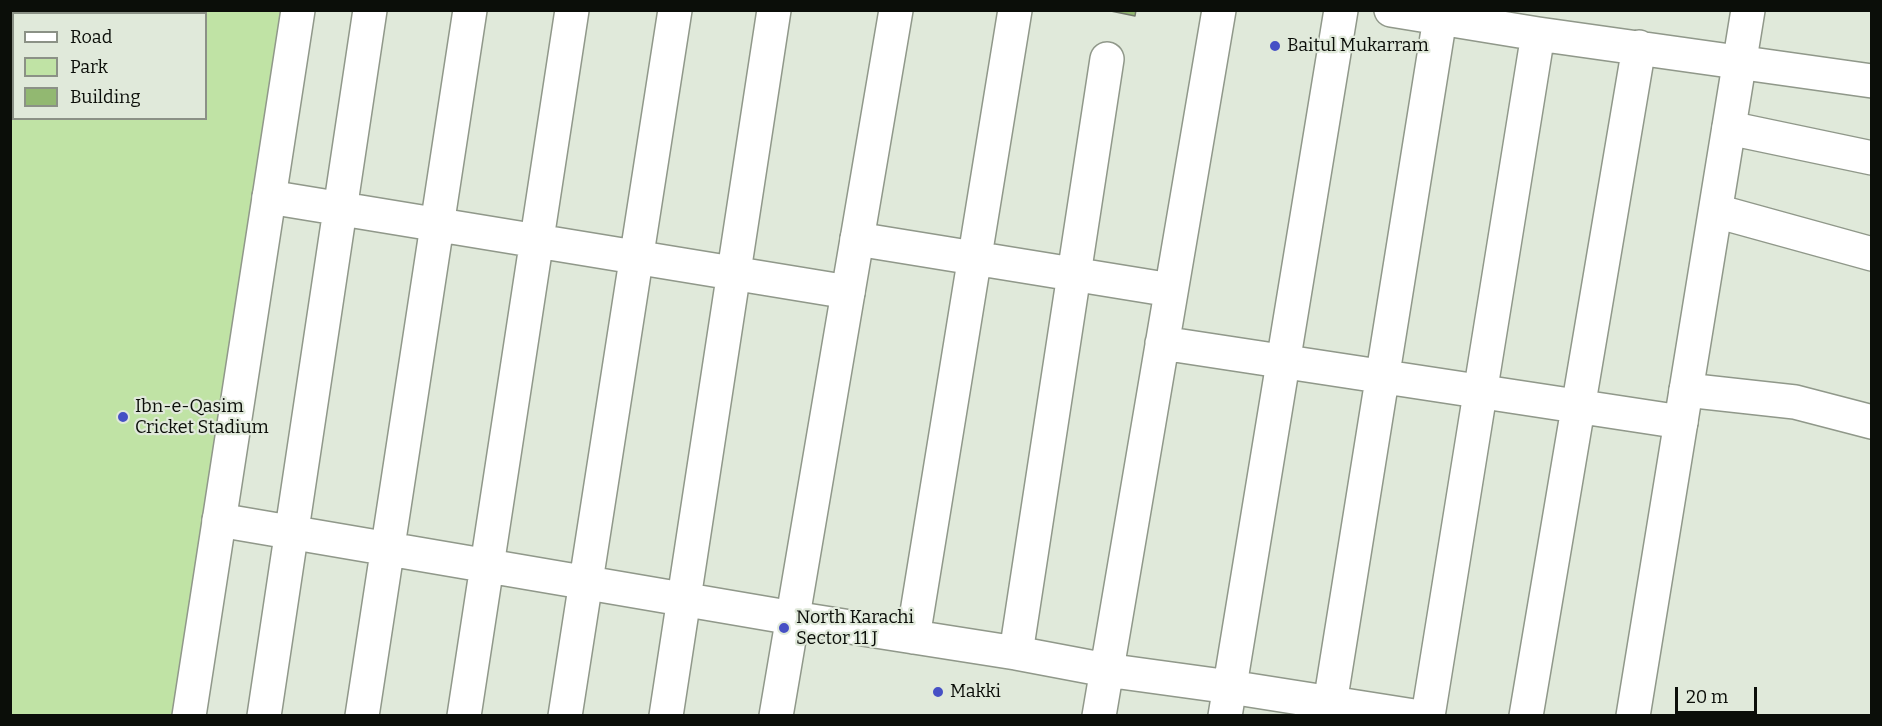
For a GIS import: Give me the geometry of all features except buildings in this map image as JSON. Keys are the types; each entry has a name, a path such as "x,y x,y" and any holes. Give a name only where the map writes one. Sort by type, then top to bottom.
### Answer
{"street":[{"path":"189,716 298,10"},
{"path":"264,716 370,10"},
{"path":"362,716 470,10"},
{"path":"464,716 572,10"},
{"path":"565,716 675,10"},
{"path":"666,716 774,10"},
{"path":"776,716 896,10"},
{"path":"913,637 1015,10"},
{"path":"1099,716 1219,10"},
{"path":"1228,701 1341,10"},
{"path":"1391,10 1538,34 1872,81"},
{"path":"1632,716 1748,10"},
{"path":"1329,709 1440,18"},
{"path":"1428,716 1538,34"},
{"path":"1526,716 1639,47"},
{"path":"1016,653 1107,59"},
{"path":"1729,128 1872,158"},
{"path":"269,197 848,292"},
{"path":"1716,211 1872,254"},
{"path":"857,239 1171,290"},
{"path":"1162,343 1681,422"},
{"path":"1686,390 1795,402 1872,422"},
{"path":"219,520 684,600 1016,653 1106,670 1228,701 1414,716"}],"green space":[{"name":"Ibn-e-Qasim Cricket Stadium","path":"10,11 298,11 189,715 11,715"}],"place":[{"name":"Baitul Mukarram","path":"1275,46"},
{"name":"Ibn-e-Qasim Cricket Stadium","path":"123,417"},
{"name":"North Karachi Sector 11 J","path":"784,628"},
{"name":"Makki","path":"938,692"}]}
